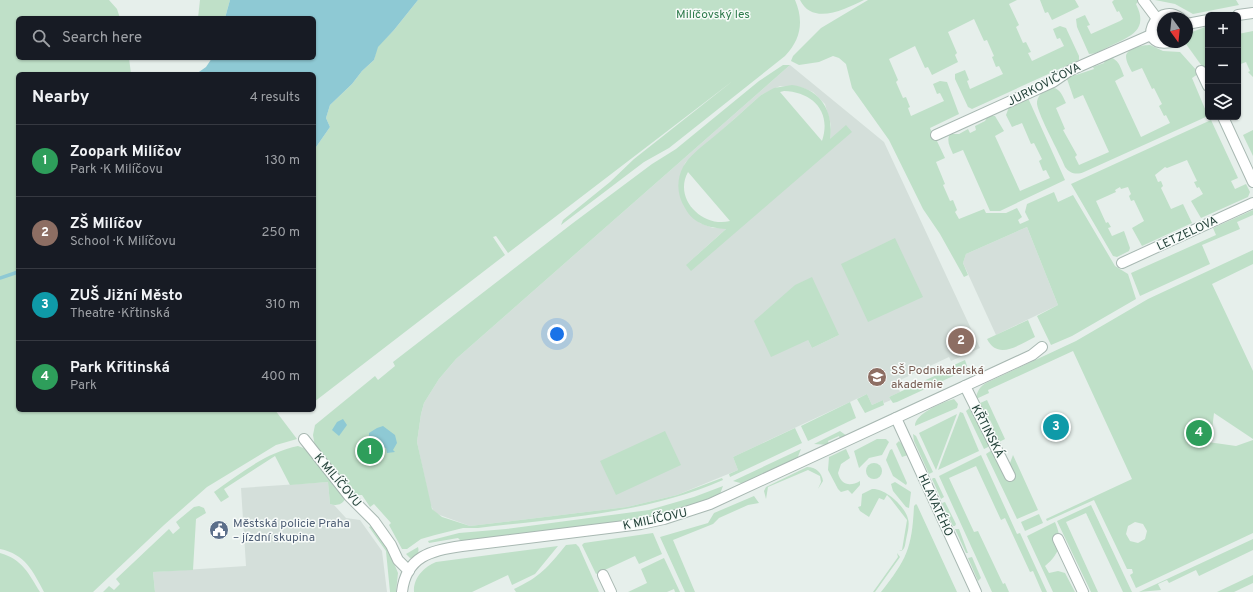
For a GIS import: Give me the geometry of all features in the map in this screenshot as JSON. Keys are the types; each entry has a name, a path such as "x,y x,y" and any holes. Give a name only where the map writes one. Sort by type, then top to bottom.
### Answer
{"street":[{"path":"1143,0 1155,16 1151,25 1153,34 1157,38"},
{"path":"1160,12 1171,12"},
{"path":"1241,15 1253,13"},
{"path":"1193,23 1205,21"},
{"name":"JURKOVIČOVA","path":"936,136 1053,82 1069,71 1153,34"},
{"path":"1201,71 1207,84"},
{"path":"1223,120 1253,182"},
{"name":"LETZELOVA","path":"1122,263 1253,203"},
{"name":"K MILÍČOVU","path":"304,439 349,496 374,522 391,545 398,560 409,571 420,558 443,549 641,524 688,512 733,494 1032,355 1042,347"},
{"name":"KŘTINSKÁ","path":"965,386 1010,476"},
{"name":"HLAVATÉHO","path":"896,418 976,592"},
{"path":"1058,539 1083,592"},
{"path":"402,592 404,580 409,571"},
{"path":"603,575 611,592"}],"shaded area":[{"path":"790,65 884,142 980,348 951,361 949,357 896,382 900,392 889,397 891,400 884,403 883,400 872,405 867,394 733,457 738,470 677,495 627,507 470,526 437,514 433,510 430,503 417,442 424,403 439,379 456,359","holes":["780,86 803,88 813,92 825,104 831,125 830,139 686,265 727,228 713,228 700,223 679,191 685,163 761,95","839,335 812,348 808,340"]},
{"path":"1027,227 1058,305 996,335 963,263 966,254"},
{"path":"328,482 330,504 334,505 346,518 360,520 382,551 387,592 155,592 153,572 246,566 241,488"}],"green space":[{"path":"0,0 109,0 117,9 119,16 16,16 16,60 129,60 131,72 16,72 16,412 277,412 297,439 276,445 207,487 93,592 44,592 32,570 22,559 9,551 0,549"},
{"path":"200,0 230,0 226,16 198,16"},
{"name":"Milíčovský les","path":"418,0 795,0 800,22 798,36 795,43 785,56 669,148 644,162 561,225 563,220 610,182 634,159 734,80 508,253 496,236 493,237 505,255 316,400 316,147 330,127 326,118 330,105 374,60 377,47 394,30"},
{"path":"800,0 864,0 839,11 821,14 806,8"},
{"path":"868,0 1017,0 1009,4 1019,25 1016,27 1023,43 1026,42 1031,52 1028,53 1032,61 1064,46 1060,38 1057,39 1053,29 1060,26 1066,28 1079,56 1079,60 972,109 968,107 955,79 955,74 965,70 969,80 967,81 970,89 1003,74 999,66 996,67 992,57 994,56 987,40 984,41 974,19 948,32 957,53 955,55 958,62 932,75 928,67 925,68 915,46 889,59 898,80 896,82 903,98 906,97 910,107 908,108 911,116 944,101 940,93 937,94 933,84 940,81 947,82 959,114 930,128 932,133 930,134 933,140 936,139 945,158 936,162 945,184 943,185 950,201 953,200 957,210 955,212 959,219 984,209 986,213 1006,213 1017,208 1022,217 1018,220 1020,224 1029,220 1025,212 1027,204 1054,192 1058,202 1073,195 1115,266 1128,274 1136,299 1072,336 1051,345 1037,316 1058,305 1027,227 966,254 963,263 968,275 964,277 940,234 923,209 889,140 852,88 846,64 839,58 833,56 819,62 799,65 791,61 793,56 821,28"},
{"path":"1040,0 1075,0 1079,7 1052,20 1048,12 1045,13"},
{"path":"1114,0 1137,0 1138,2 1136,4 1140,20 1139,26 1136,31 1125,39 1100,51 1089,54 1077,27 1076,19 1085,15 1090,25 1087,26 1091,34 1120,21 1123,19 1119,11 1117,12 1112,2"},
{"path":"1155,0 1236,0 1239,5 1193,14 1193,12 1189,12 1175,4"},
{"path":"1205,27 1204,69 1189,48 1193,48 1193,32"},
{"path":"1253,31 1253,77 1248,72 1250,71 1246,62 1241,64 1241,33"},
{"path":"1150,45 1163,51 1180,52 1198,72 1198,74 1192,78 1205,109 1205,117 1084,172 1076,174 1069,171 1065,167 1041,117 1037,100 1041,93 1051,88 1055,88 1062,94 1066,103 1056,108 1065,129 1063,130 1077,155 1075,157 1079,165 1109,152 1083,95 1074,99 1067,79 1071,74 1076,75 1094,69 1093,67 1104,63 1106,57 1116,60 1120,66 1124,76 1115,81 1141,137 1170,123 1166,115 1164,116 1159,106 1162,104 1154,88 1152,89 1142,68 1132,72 1128,65 1126,56 1127,53 1140,46"},
{"path":"783,65 790,65 456,359 439,379 424,403 417,442 432,509 442,517 470,526 627,507 677,495 722,478 723,480 663,500 602,513 478,528 463,528 421,539 407,549 402,549 389,525 391,523 374,504 370,507 362,495 352,495 315,447 313,435 315,425 375,376 378,380 395,366 393,362 573,223 652,164 676,149 759,81"},
{"path":"792,85 802,87 811,91 818,97 823,103 830,120 830,139 846,125 852,132 691,271 686,265 726,229 714,228 702,224 688,213 680,198 678,188 679,177 683,167 688,159 699,148 761,95 774,88","holes":["784,91 803,95 811,99 817,105 822,112 824,121 822,141 780,92","688,172 730,221 720,222 710,220 701,216 693,209 684,192 684,182"]},
{"path":"1028,98 1065,180 1000,211 990,211 963,150 953,154 948,139 950,134 959,134 968,129 970,133 976,130 975,126 985,121 988,116 995,116 1004,131 995,136 1020,191 1050,178 1046,170 1043,171 1039,161 1042,159 1034,143 1031,144 1022,123 1012,127 1006,115 1009,107"},
{"path":"1211,120 1238,178 1231,181 1235,189 1246,184 1250,192 1248,197 1201,218 1191,201 1203,194 1194,182 1197,181 1187,160 1167,168 1165,167 1155,175 1158,182 1161,181 1163,186 1161,188 1171,209 1183,204 1192,223 1142,246 1132,228 1144,221 1134,200 1131,201 1129,196 1131,194 1128,187 1121,189 1120,187 1115,190 1116,192 1096,201 1106,223 1108,222 1111,227 1108,228 1112,236 1124,231 1130,248 1129,251 1117,257 1113,256 1071,184"},
{"path":"1253,130 1253,156 1243,135"},
{"path":"1253,210 1253,215 1237,222 1240,229 1202,245 1210,264 1140,296 1131,273 1216,235 1213,228"},
{"path":"895,238 923,297 868,322 841,264"},
{"path":"1253,250 1253,264 1212,284 1253,371 1253,439 1214,413 1212,430 1208,442 1236,446 1253,440 1253,533 1136,588 1130,575 1133,573 1132,569 1127,569 1094,500 1047,521 1046,519 1132,479 1073,351 988,390 989,393 976,399 979,390 986,383 1076,341 1148,299","holes":["1135,522 1143,524 1147,531 1145,539 1138,543 1130,541 1126,534 1128,526"]},
{"path":"812,277 839,335 812,348 808,340 771,357 754,321 795,285"},
{"path":"1028,320 1035,337 1016,347 1003,350 997,349 992,346 987,339"},
{"path":"965,360 967,366 964,371 897,402 893,403 889,397 954,367 954,365"},
{"path":"867,394 872,405 883,400 884,405 865,413 857,399"},
{"path":"954,399 958,404 957,408 915,426 919,417 924,413"},
{"path":"987,400 1005,439 999,442 991,430 994,428 990,420 987,421 978,404"},
{"path":"850,402 856,418 808,441 801,426"},
{"path":"971,407 992,445 984,449 966,411"},
{"path":"960,412 963,413 979,451 938,470"},
{"path":"957,414 936,470 919,433"},
{"path":"795,428 802,443 730,477 729,474 738,470 733,457"},
{"path":"665,431 681,465 616,495 600,461"},
{"path":"840,431 847,436 840,439 839,436 828,441 829,445 814,444"},
{"path":"913,434 916,436 933,472 929,474 914,441"},
{"path":"877,439 886,439 889,442 882,455 869,458 859,468 854,451"},
{"path":"899,441 903,445 908,455 902,457 896,444"},
{"path":"298,446 306,449 345,499 341,504 330,504 328,482 290,485 275,456 224,489 229,497 221,502 214,492 264,458"},
{"path":"801,449 797,459 744,484 733,481"},
{"path":"846,449 850,458 841,464 838,473 841,480 846,484 853,484 860,481 860,485 852,494 848,490 841,492 838,489 828,470 829,457"},
{"path":"892,449 907,483 906,485 893,476 886,460 890,450"},
{"path":"992,450 1010,467 1013,455 1038,510 1017,519 986,454"},
{"path":"981,455 1017,534 1020,533 1047,592 1042,592 1033,571 1030,572 1005,518 1001,520 976,466 949,478 974,532 978,531 1003,584 1005,583 1009,592 992,592 939,476"},
{"path":"874,463 880,465 882,471 880,477 874,479 868,477 866,471 868,465"},
{"path":"807,467 816,469 821,475 823,481 818,489 821,482 820,476 808,470 768,487 766,499 764,491 766,487"},
{"path":"935,478 944,497 941,499 932,479"},
{"path":"895,482 911,492 909,508 906,507 893,491 891,484"},
{"path":"723,486 720,494 658,514 626,521 593,527 462,542 458,538 429,543 428,541 459,533 506,529 649,510 694,497"},
{"path":"872,489 883,491 899,504 909,521 905,547 902,550 907,520 890,498 887,495 884,500 879,498 869,517 860,511 858,507 861,506 862,494"},
{"path":"754,496 759,503 748,505 719,518 713,524 673,540 695,592 685,592 660,537 708,523 714,513"},
{"path":"945,502 956,524 955,526 953,526 942,503"},
{"path":"916,504 957,592 881,592 897,571 910,543 914,506"},
{"path":"1091,505 1132,592 1123,592 1086,513 1066,522 1098,592 1091,592 1057,521"},
{"path":"199,506 204,508 206,513 196,519 193,570 153,572 155,592 103,592 109,586 114,590 120,584 116,579 169,529 173,534 180,528 176,522 194,507"},
{"path":"1039,514 1043,523 1025,531 1021,522"},
{"path":"1055,522 1060,541 1059,546 1054,556 1045,566 1049,573 1058,571 1065,573 1075,592 1053,592 1027,536"},
{"path":"373,525 387,546 398,573 396,592 390,592 386,551 369,527"},
{"path":"955,529 959,529 968,553 966,553"},
{"path":"653,533 662,554 639,564 635,556 596,574 582,545 584,543"},
{"path":"1253,539 1253,550 1199,576 1196,570 1169,583 1167,580 1158,584 1161,590 1139,592"},
{"path":"576,544 579,547 599,592 516,592 514,589 523,585 543,571 566,545"},
{"path":"558,546 535,574 512,585 508,575 472,592 414,592 417,578 427,567 436,562"},
{"path":"418,547 418,553 414,557 410,558 406,554"},
{"path":"0,553 14,559 19,563 28,573 40,592 0,592"},
{"path":"897,553 900,557 875,592 873,592 898,557"},
{"path":"972,557 981,578 978,581 968,558"},
{"path":"664,558 680,592 675,592 674,589 667,592 628,592 647,583 641,569"},
{"path":"1253,575 1253,583 1234,592 1217,592"}],"water":[{"path":"230,0 418,0 378,47 374,60 330,105 326,118 330,127 316,147 316,72 199,72 206,67 211,60 316,60 316,16 226,16"},
{"path":"343,419 347,425 339,436 332,430 337,422"},
{"path":"383,426 395,435 397,443 393,450 395,452 387,453 386,448 379,449 379,454 370,454 369,433"}],"waterway":[{"path":"0,278 16,273"}],"place":[{"name":"ZŠ Milíčov","path":"961,341"},
{"name":"SŠ Podnikatelská akademie","path":"877,377"},
{"name":"ZUŠ Jižní Město","path":"1056,427"},
{"name":"Park Křitinská","path":"1199,433"},
{"name":"Zoopark Milíčov","path":"370,451"},
{"name":"Městská policie Praha – jízdní skupina","path":"219,530"}]}
